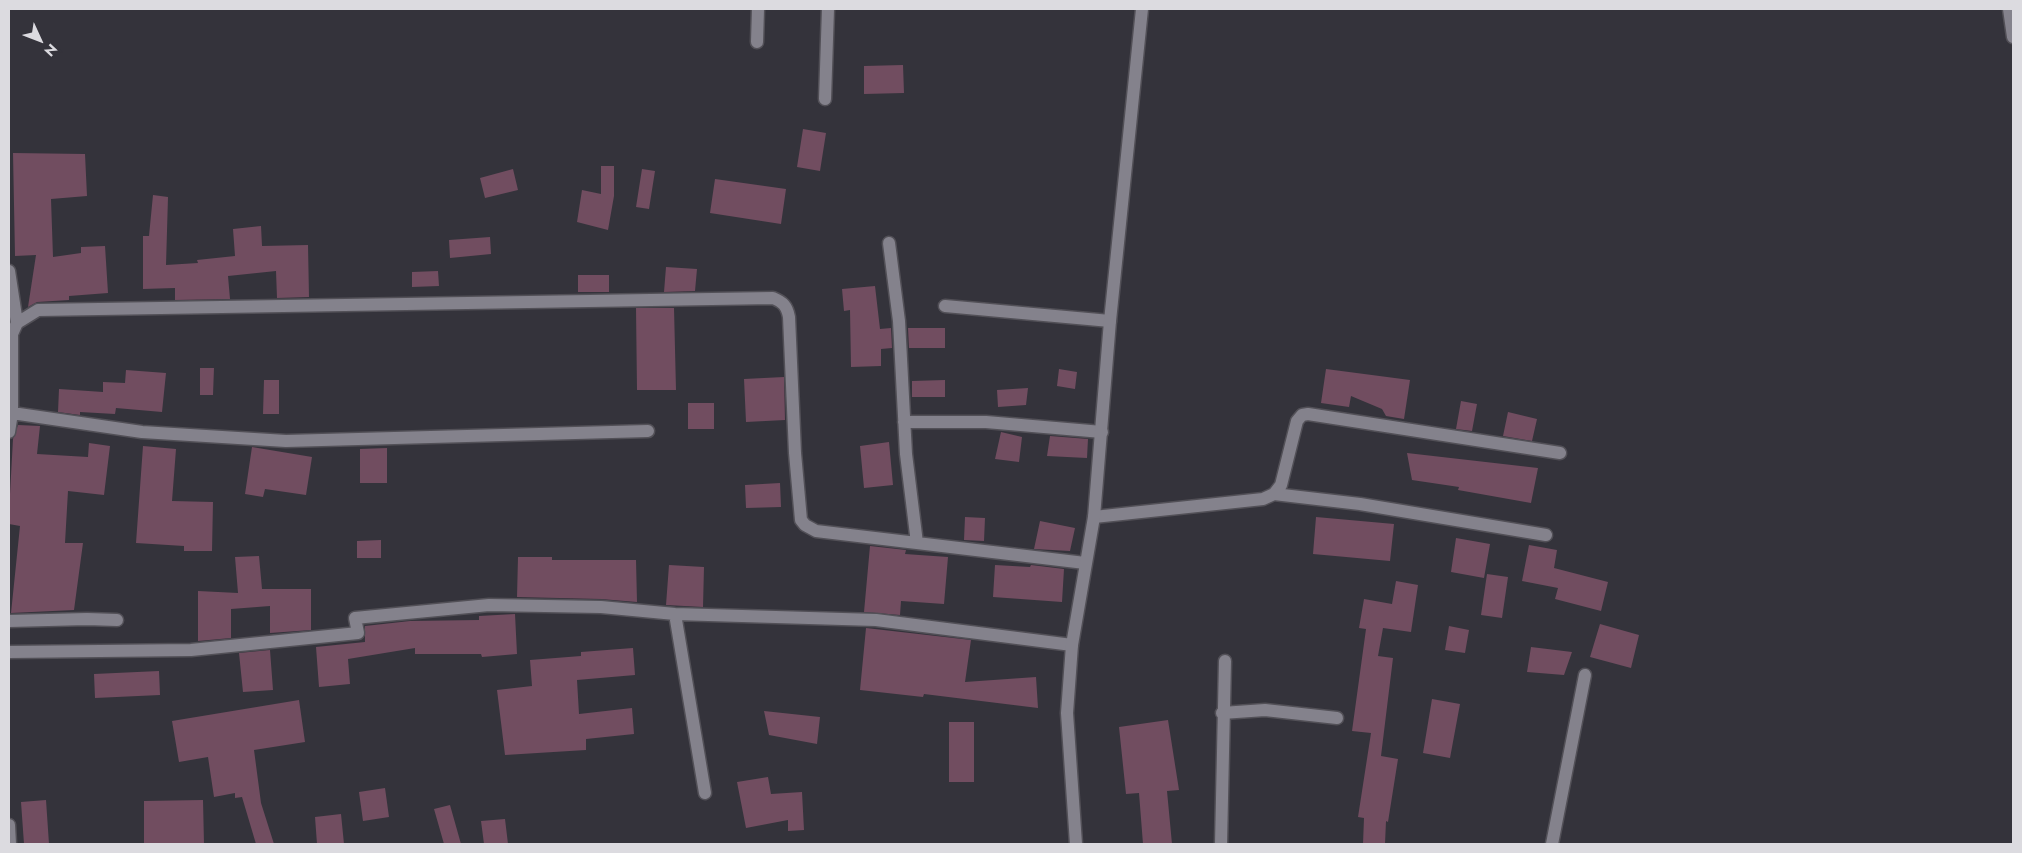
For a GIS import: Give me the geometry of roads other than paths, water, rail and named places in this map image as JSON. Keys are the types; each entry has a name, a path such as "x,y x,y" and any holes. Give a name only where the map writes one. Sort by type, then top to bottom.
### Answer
{"street":[{"path":"757,42 758,9"},
{"path":"825,99 828,9"},
{"path":"1076,844 1066,713 1072,645 1094,517 1110,321 1142,9"},
{"path":"2009,9 2013,37"},
{"path":"889,243 899,322 904,422 917,543"},
{"path":"9,272 17,323 12,334 12,413 9,432"},
{"path":"17,323 38,310 773,298 782,302 787,308 789,317 795,453 802,520 805,525 816,531 1085,563"},
{"path":"944,306 1110,321"},
{"path":"12,413 142,432 286,441 648,431"},
{"path":"1094,517 1263,499 1274,494 1281,485 1294,429 1302,415 1560,453"},
{"path":"904,422 986,422 1102,432"},
{"path":"1274,494 1360,504 1546,535"},
{"path":"9,652 191,650 358,633 355,618 489,605 601,607 675,614 876,620 1072,645"},
{"path":"675,614 705,793"},
{"path":"9,621 87,618 117,620"},
{"path":"1221,844 1222,713 1225,661"},
{"path":"1552,844 1586,675"},
{"path":"1222,713 1265,710 1337,718"},
{"path":"9,825 10,844"}]}
